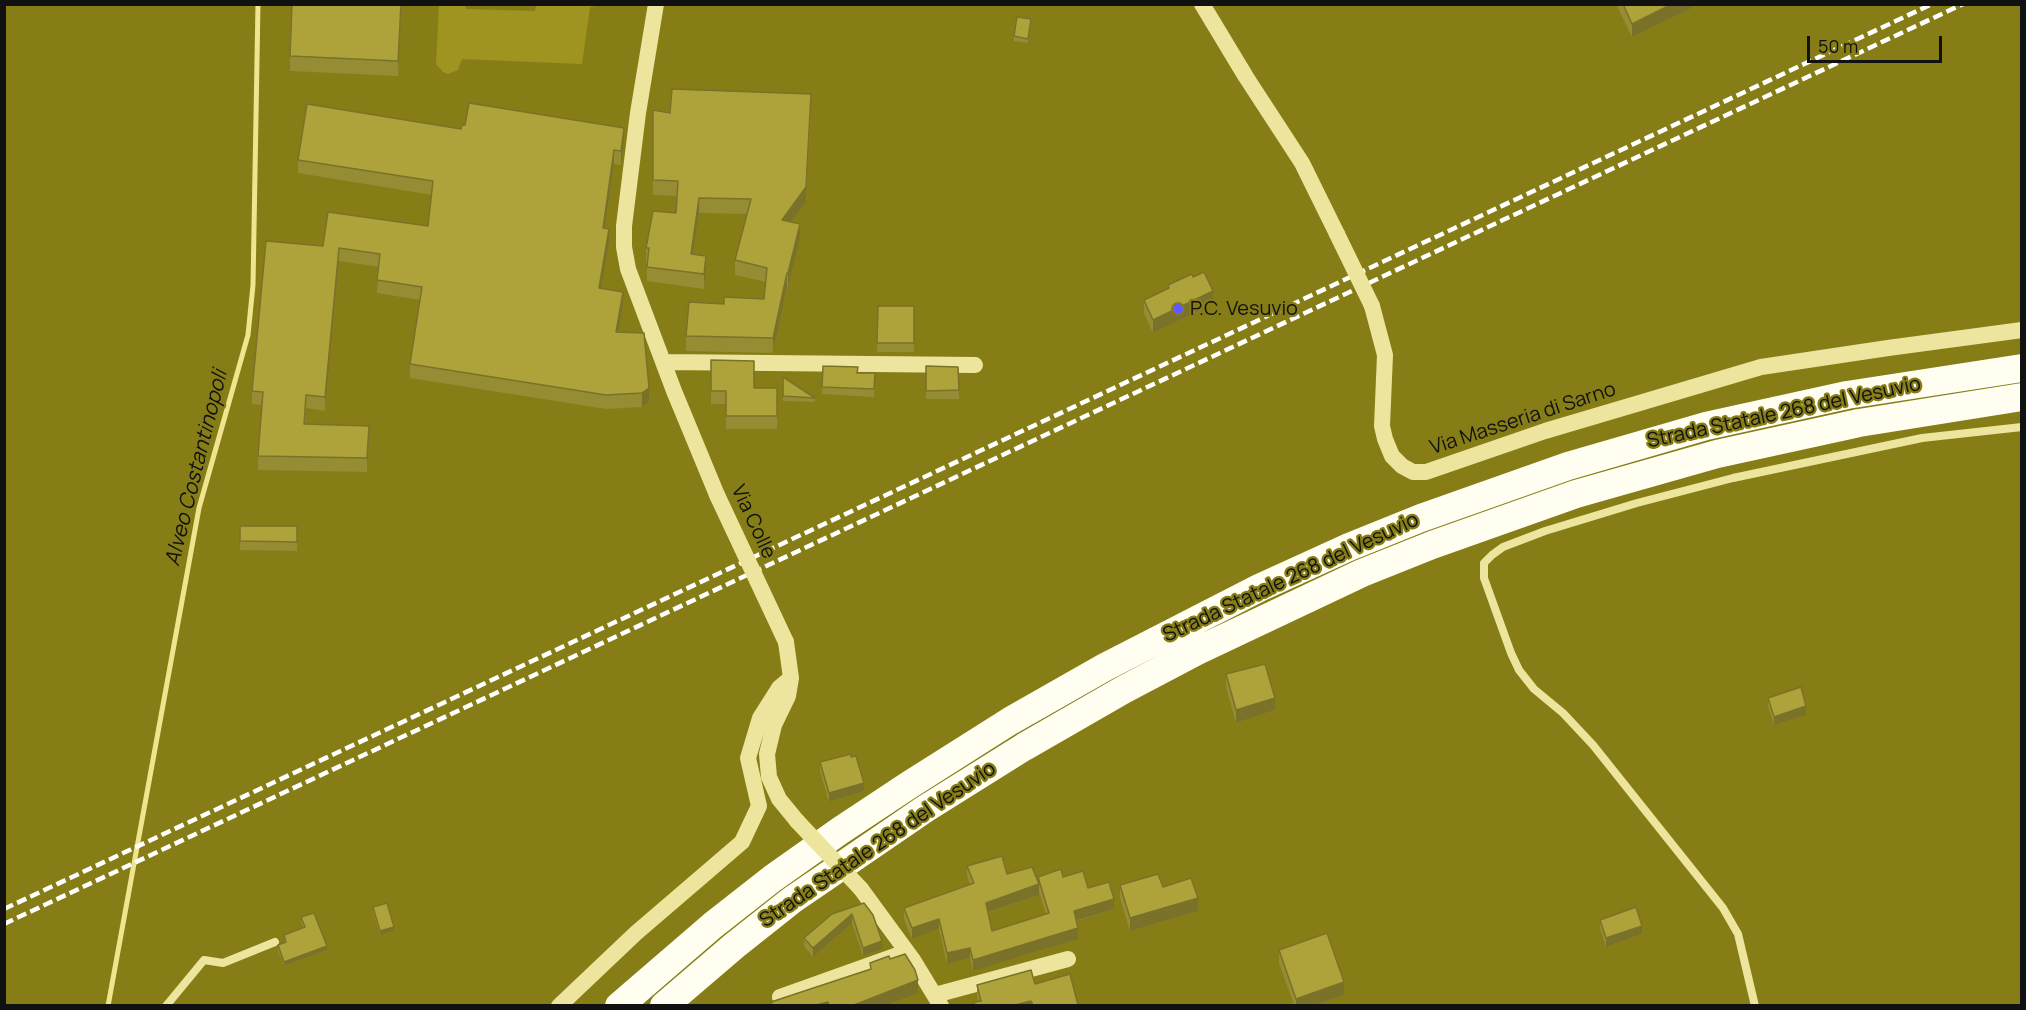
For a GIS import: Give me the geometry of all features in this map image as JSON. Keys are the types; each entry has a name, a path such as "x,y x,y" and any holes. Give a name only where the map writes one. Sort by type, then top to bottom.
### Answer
{"highway":[{"name":"Strada Statale 268 del Vesuvio","path":"619,1005 713,925 773,878 909,785 1010,721 1105,667 1186,624 1319,561 1421,518 1568,466 1706,426 1847,395 2022,368"},
{"name":"Strada Statale 268 del Vesuvio","path":"664,1005 792,900 925,809 1024,747 1123,690 1197,651 1362,573 1432,545 1576,494 1717,454 1859,423 2022,398"}],"street":[{"name":"Via Colle","path":"656,4 636,124 624,226 624,247 628,269 717,495 786,642 791,678 788,696 774,725 767,754 769,777 779,799 797,821 861,889 938,1000"},
{"name":"Via Masseria di Sarno","path":"1203,4 1246,77 1302,163 1372,306 1385,355 1382,426 1385,439 1392,456 1402,466 1413,472 1426,472 1545,431 1761,367 2022,330"},
{"path":"664,362 975,365"},
{"path":"559,1005 628,940 742,842 759,806 748,758 760,718 779,688 791,678"},
{"path":"780,997 906,952"},
{"path":"938,1000 1068,959"}],"lane":[{"path":"1755,1005 1738,934 1723,908 1593,745 1563,713 1534,689 1519,670 1510,653 1484,578 1484,563 1503,547 1545,531 1648,500 1733,478 1922,438 2022,427"},
{"path":"166,1005 204,960 223,963 275,942"}],"shaded area":[{"path":"439,5 465,5 466,9 535,11 536,5 601,5 590,7 582,64 462,59 458,70 448,74 436,64"}],"building":[{"path":"292,4 401,4 398,61 290,56"},
{"path":"1623,4 1672,4 1632,24"},
{"path":"1017,17 1031,19 1028,39 1014,36"},
{"path":"672,89 811,94 806,187 782,220 800,224 773,338 686,336 689,302 724,304 724,297 764,299 767,268 735,260 751,199 699,198 691,254 706,256 704,274 647,267 649,248 646,248 653,211 676,213 678,181 653,180 653,110 670,113"},
{"path":"469,103 624,128 621,151 614,150 603,228 609,229 599,288 623,292 616,332 644,333 649,388 642,393 606,395 410,364 422,287 377,280 380,254 339,248 325,397 306,395 304,424 369,426 367,458 258,456 263,392 252,391 266,241 323,246 328,212 428,226 433,181 298,160 307,104 461,129 462,125 465,125"},
{"path":"1204,272 1213,291 1153,320 1144,300 1169,288 1168,285 1192,274 1193,277"},
{"path":"878,306 914,306 914,343 877,343"},
{"path":"711,360 754,361 754,388 777,388 777,416 726,416 726,391 711,391"},
{"path":"823,366 858,367 857,373 875,373 874,389 822,387"},
{"path":"926,366 958,367 959,390 926,391"},
{"path":"783,377 815,398 783,396"},
{"path":"240,526 297,526 297,542 240,541"},
{"path":"1265,664 1275,698 1236,710 1226,674"},
{"path":"1801,687 1806,706 1774,717 1768,698"},
{"path":"851,754 851,757 856,756 864,783 829,793 820,762"},
{"path":"1002,856 1007,874 1032,867 1039,884 986,903 992,931 1049,913 1038,877 1061,869 1063,877 1083,871 1088,888 1109,882 1114,899 1074,911 1078,928 973,960 970,948 947,953 939,919 912,928 904,908 974,883 967,866"},
{"path":"1158,874 1163,887 1191,878 1198,898 1130,918 1120,885"},
{"path":"387,903 394,927 380,931 373,907"},
{"path":"864,903 873,915 882,941 863,948 852,914 813,948 804,938 832,914"},
{"path":"1636,907 1642,926 1606,938 1600,920"},
{"path":"314,913 327,946 284,962 278,945 286,942 284,935 305,927 301,917"},
{"path":"1327,933 1344,982 1296,999 1279,950"},
{"path":"905,954 918,980 854,1005 829,1005 828,1002 816,1005 772,1005 771,1002 871,969 870,963 889,956 890,959"},
{"path":"1031,970 1035,984 1070,974 1078,1005 1033,1005 1031,1001 1015,1005 975,1005 974,1002 981,1001 977,985"}],"waterway":[{"name":"Alveo Costantinopoli","path":"108,1006 199,508 248,335 253,285 258,4"}],"railway":[{"path":"4,909 1932,4"},
{"path":"4,924 1963,4"}],"place":[{"name":"P.C. Vesuvio","path":"1178,309"}]}
